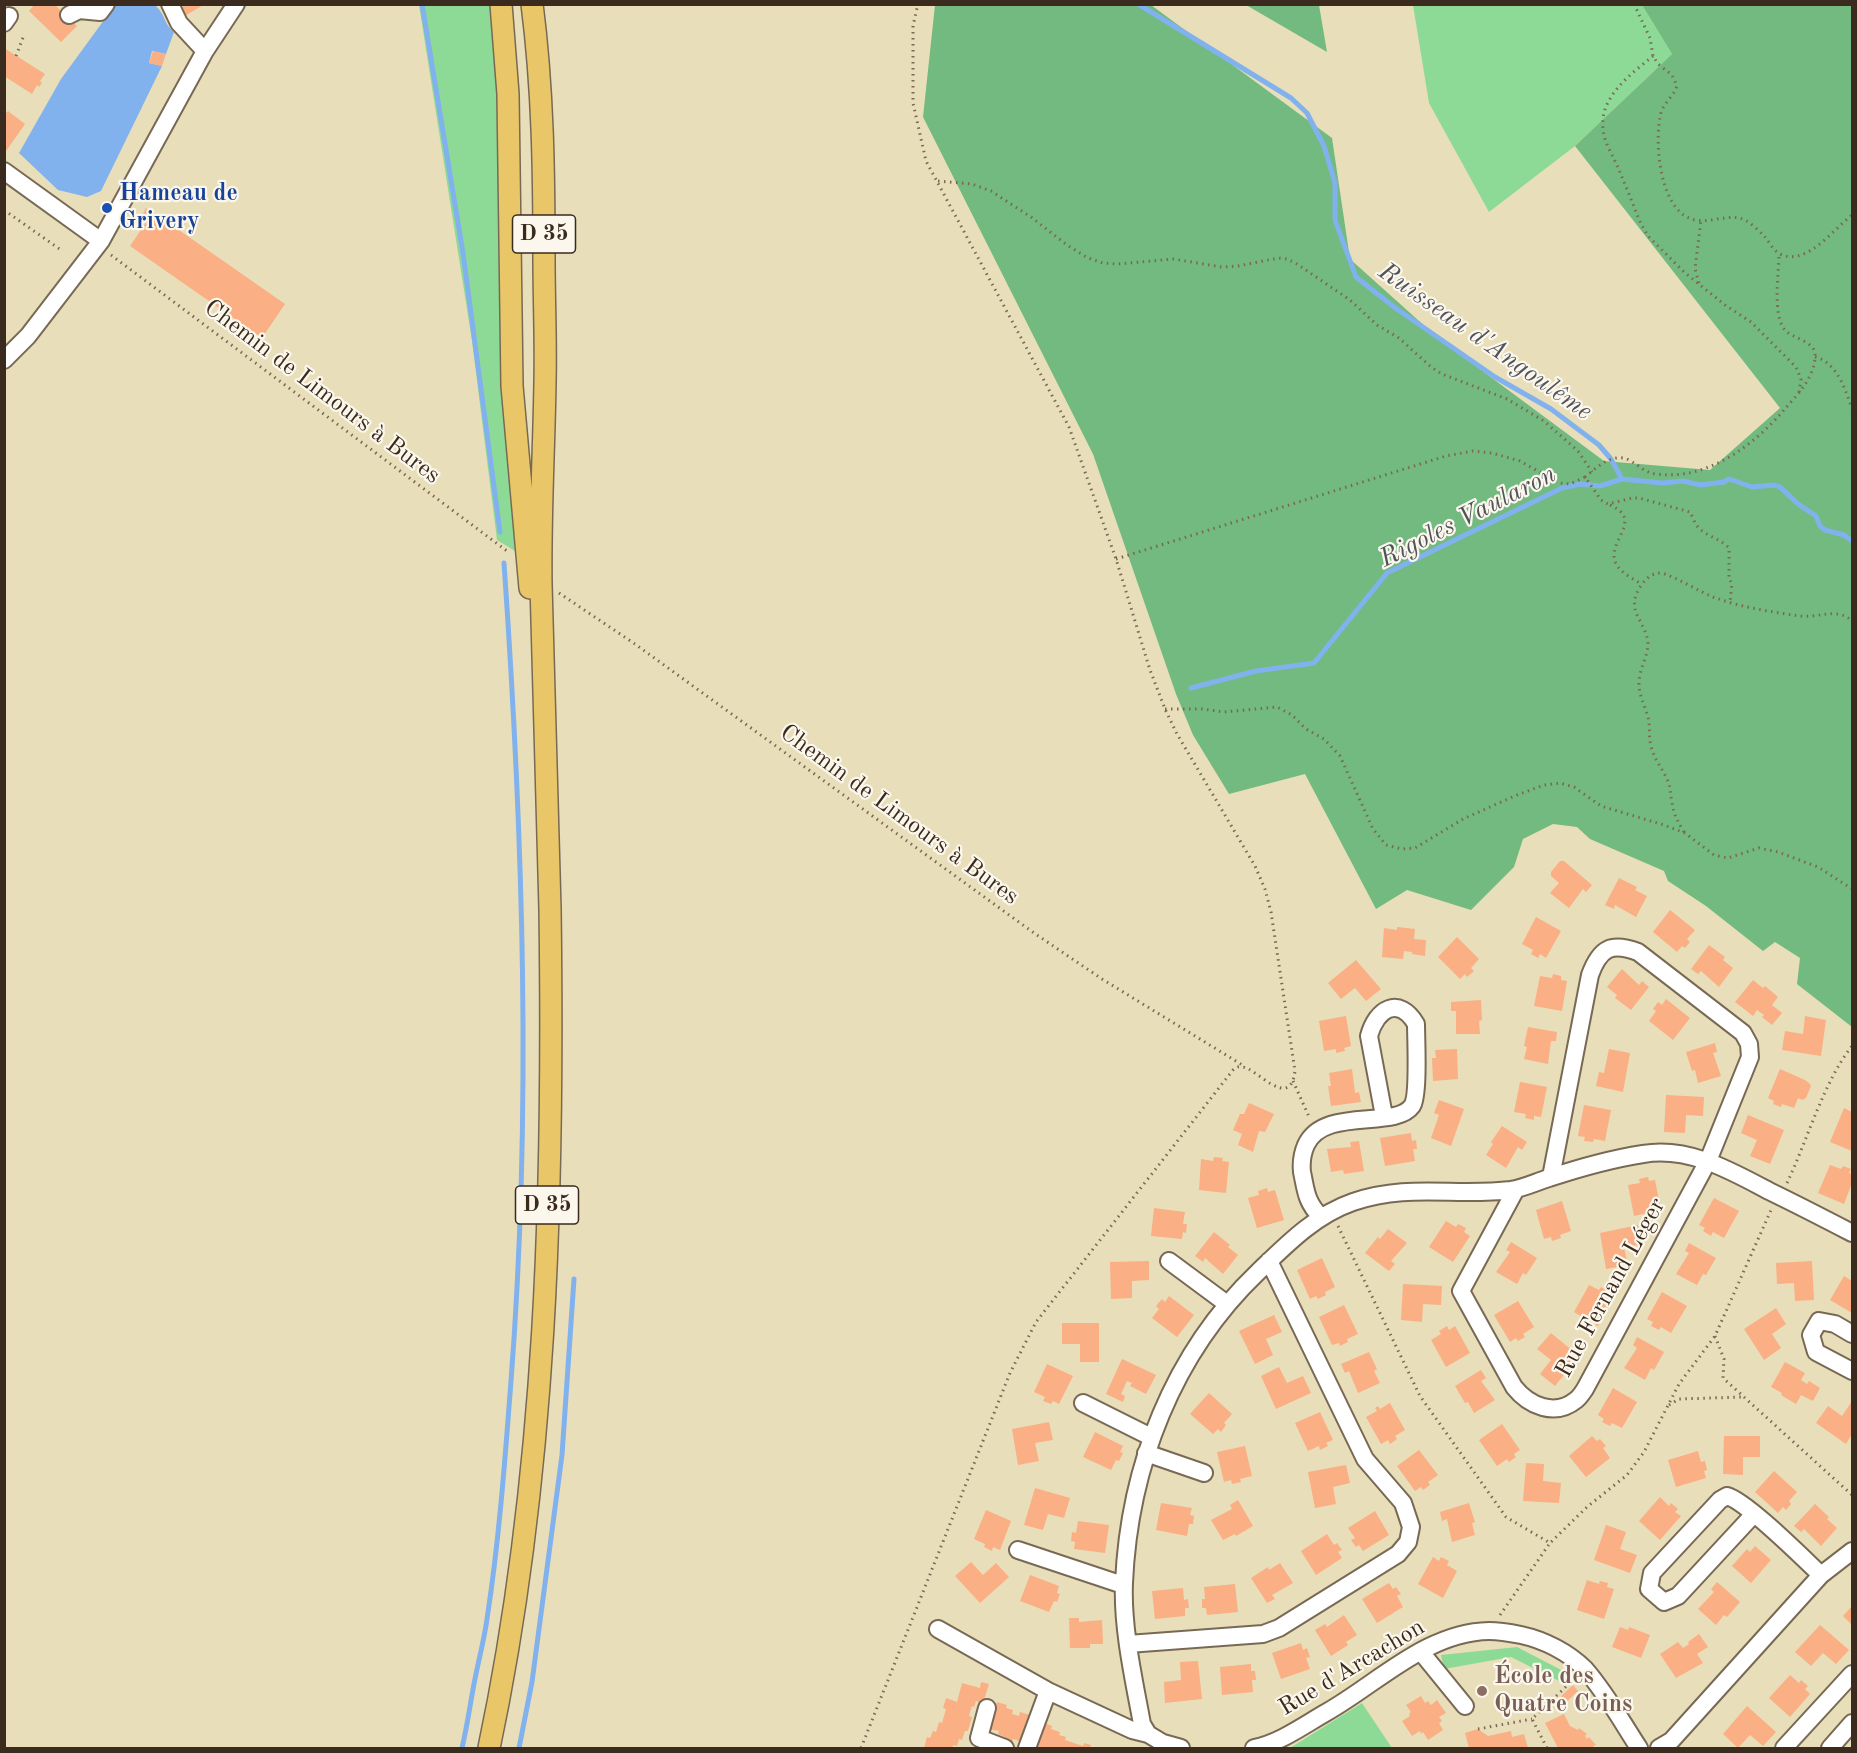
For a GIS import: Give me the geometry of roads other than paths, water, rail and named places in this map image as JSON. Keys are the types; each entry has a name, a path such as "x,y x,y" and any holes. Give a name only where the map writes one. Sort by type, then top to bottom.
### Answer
{"main road":[{"name":"D 35","path":"489,1749 500,1698 525,1525 536,1415 545,1282 551,1022 544,708 534,572 512,386 508,94 501,4"},
{"name":"D 35","path":"532,4 542,120 546,374 534,572"}],"street":[{"path":"69,15 79,10 100,12 106,4"},
{"path":"170,4 178,23 205,51"},
{"path":"4,360 28,336 101,241 205,51 236,4"},
{"path":"4,171 101,241"},
{"path":"1551,1177 1590,975 1602,953 1611,947 1624,947 1638,952 1743,1033 1749,1044 1750,1057 1746,1071 1708,1161"},
{"path":"1321,1217 1311,1207 1301,1166 1302,1153 1308,1140 1318,1129 1332,1124 1402,1114 1413,1105 1416,1024 1410,1014 1401,1008 1389,1008 1379,1014 1372,1024 1369,1036 1384,1116"},
{"path":"1148,1734 1142,1724 1128,1644 1123,1585 1135,1493 1151,1437 1184,1366 1227,1304 1269,1261 1321,1217 1350,1203 1392,1192 1418,1190 1487,1192 1516,1189 1551,1177 1646,1153 1670,1153 1708,1161 1852,1233"},
{"name":"Rue Fernand Léger","path":"1516,1189 1461,1292 1514,1387 1523,1398 1549,1408 1563,1406 1576,1400 1585,1389 1708,1161"},
{"path":"1169,1261 1227,1304"},
{"path":"1128,1644 1263,1634 1279,1628 1398,1554 1408,1542 1411,1527 1403,1503 1365,1459 1269,1261"},
{"path":"1852,1334 1834,1324 1819,1321 1811,1335 1816,1352 1852,1371"},
{"path":"1083,1403 1151,1437"},
{"path":"1146,1454 1204,1473"},
{"path":"1754,1514 1678,1596 1664,1602 1649,1589 1652,1573 1720,1500 1727,1496 1734,1498 1754,1514 1821,1575"},
{"path":"1018,1550 1123,1585"},
{"path":"1659,1749 1671,1741 1821,1575 1852,1551"},
{"path":"938,1629 1048,1691 1132,1730 1148,1734 1163,1743 1181,1749"},
{"name":"Rue d'Arcachon","path":"1254,1749 1305,1725 1421,1652 1446,1640 1489,1631 1532,1637 1572,1657 1585,1670 1639,1749"},
{"path":"1421,1652 1465,1706"},
{"path":"1784,1749 1852,1674"},
{"path":"1027,1749 1048,1691"},
{"path":"987,1708 975,1743 1005,1749"},
{"path":"1830,1749 1852,1723"}],"water":[{"path":"115,5 155,5 174,32 166,54 152,51 149,63 162,66 101,191 87,197 58,190 19,153 61,79"}],"waterway":[{"path":"422,4 463,253 500,532"},
{"name":"Ruisseau d'Angoulême","path":"1138,4 1291,98 1307,113 1324,146 1335,183 1335,220 1356,277 1394,307 1495,377 1551,409 1599,445 1611,459 1622,479 1662,483 1683,481 1700,485 1724,482 1729,479 1752,487 1774,485 1780,487 1798,504 1816,516 1820,526 1825,530 1844,535 1852,541"},
{"name":"Rigoles Vaularon","path":"1191,688 1256,671 1314,663 1387,573 1562,488 1580,484 1600,486 1622,479"},
{"path":"462,1748 491,1590 504,1470 518,1279 523,1074 522,972 516,768 504,563"},
{"path":"519,1748 532,1682 562,1455 574,1279"}],"place":[{"name":"Hameau de Grivery","path":"107,208"},
{"name":"École des Quatre Coins","path":"1482,1691"}]}
